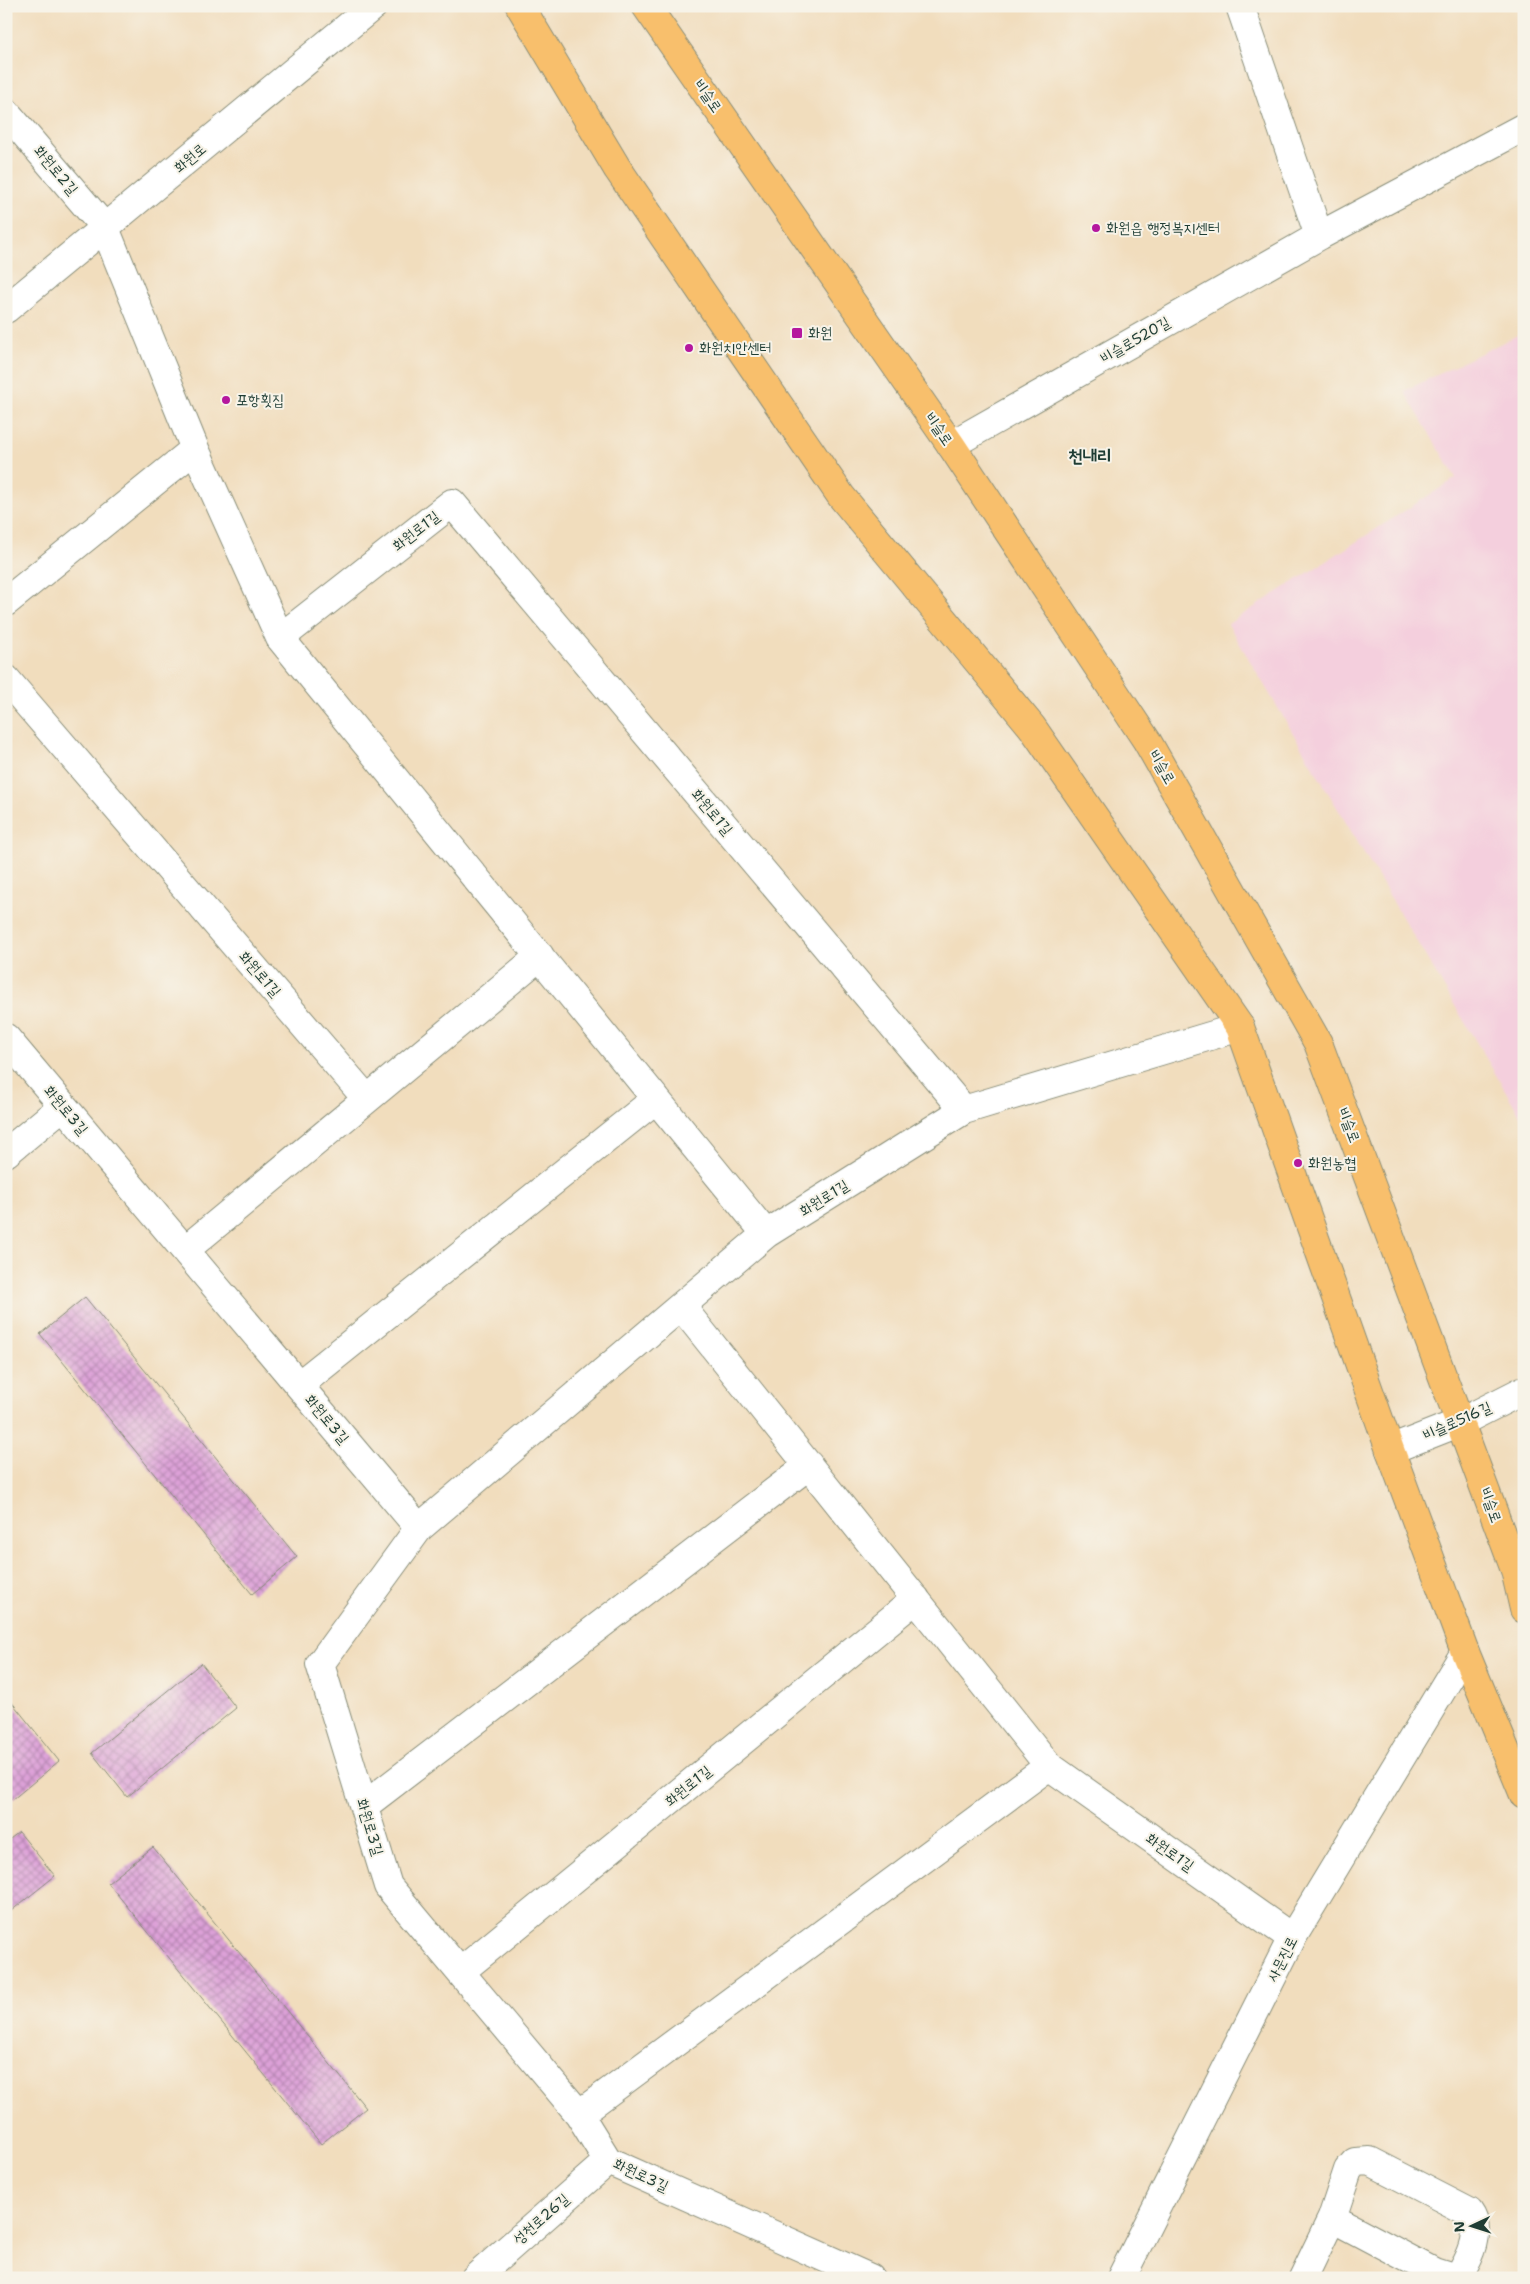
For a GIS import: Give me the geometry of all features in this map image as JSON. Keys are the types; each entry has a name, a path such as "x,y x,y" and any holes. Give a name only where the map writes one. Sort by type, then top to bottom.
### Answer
{"main road":[{"path":"520,6 617,168 841,496 1032,727 1240,1027 1390,1450 1465,1652 1524,1795"},
{"name":"비슬로","path":"646,6 951,445 1147,741 1318,1043 1515,1570 1524,1609"}],"street":[{"name":"화원로","path":"6,309 373,6"},
{"path":"1240,6 1319,236"},
{"name":"화원로2길","path":"6,112 105,228"},
{"name":"비슬로520길","path":"951,445 1319,236 1524,127"},
{"path":"105,228 195,449 280,638 766,1234"},
{"path":"6,602 195,449"},
{"name":"화원로1길","path":"280,638 452,502 964,1110 766,1234 419,1528"},
{"name":"화원로1길","path":"6,679 367,1099"},
{"path":"184,1250 540,956"},
{"path":"964,1110 1240,1027"},
{"name":"화원로3길","path":"6,1038 419,1528 320,1664 388,1886 579,2114 608,2160 870,2278"},
{"path":"299,1385 656,1099"},
{"path":"6,1153 63,1106"},
{"name":"화원로1길","path":"681,1306 1049,1766 1292,1938"},
{"name":"비슬로516길","path":"1390,1450 1461,1422 1524,1390"},
{"path":"364,1806 809,1465"},
{"name":"화원로1길","path":"460,1972 916,1599"},
{"name":"사문진로","path":"1121,2278 1292,1938 1465,1652"},
{"path":"579,2114 1049,1766"},
{"name":"성천로26길","path":"475,2278 608,2160"},
{"path":"1302,2278 1332,2218 1348,2170 1355,2162 1370,2161 1469,2212 1475,2219 1476,2232 1467,2261 1459,2275 1450,2277 1434,2272 1332,2218"}],"shaded area":[{"path":"1524,332 1524,1122 1228,624 1456,478 1404,391"}],"building":[{"path":"85,1297 297,1557 252,1594 40,1334"},
{"path":"201,1663 236,1708 127,1797 92,1753"},
{"path":"6,1695 59,1761 12,1800 6,1792"},
{"path":"19,1832 55,1876 6,1915 6,1842"},
{"path":"153,1847 366,2108 321,2144 108,1883"}],"place":[{"name":"화원읍 행정복지센터","path":"1096,228"},
{"name":"화원","path":"797,333"},
{"name":"화원치안센터","path":"689,348"},
{"name":"포항횟집","path":"226,400"},
{"name":"화원농협","path":"1298,1163"}],"district":[{"name":"천내리","path":"1090,456"}]}
